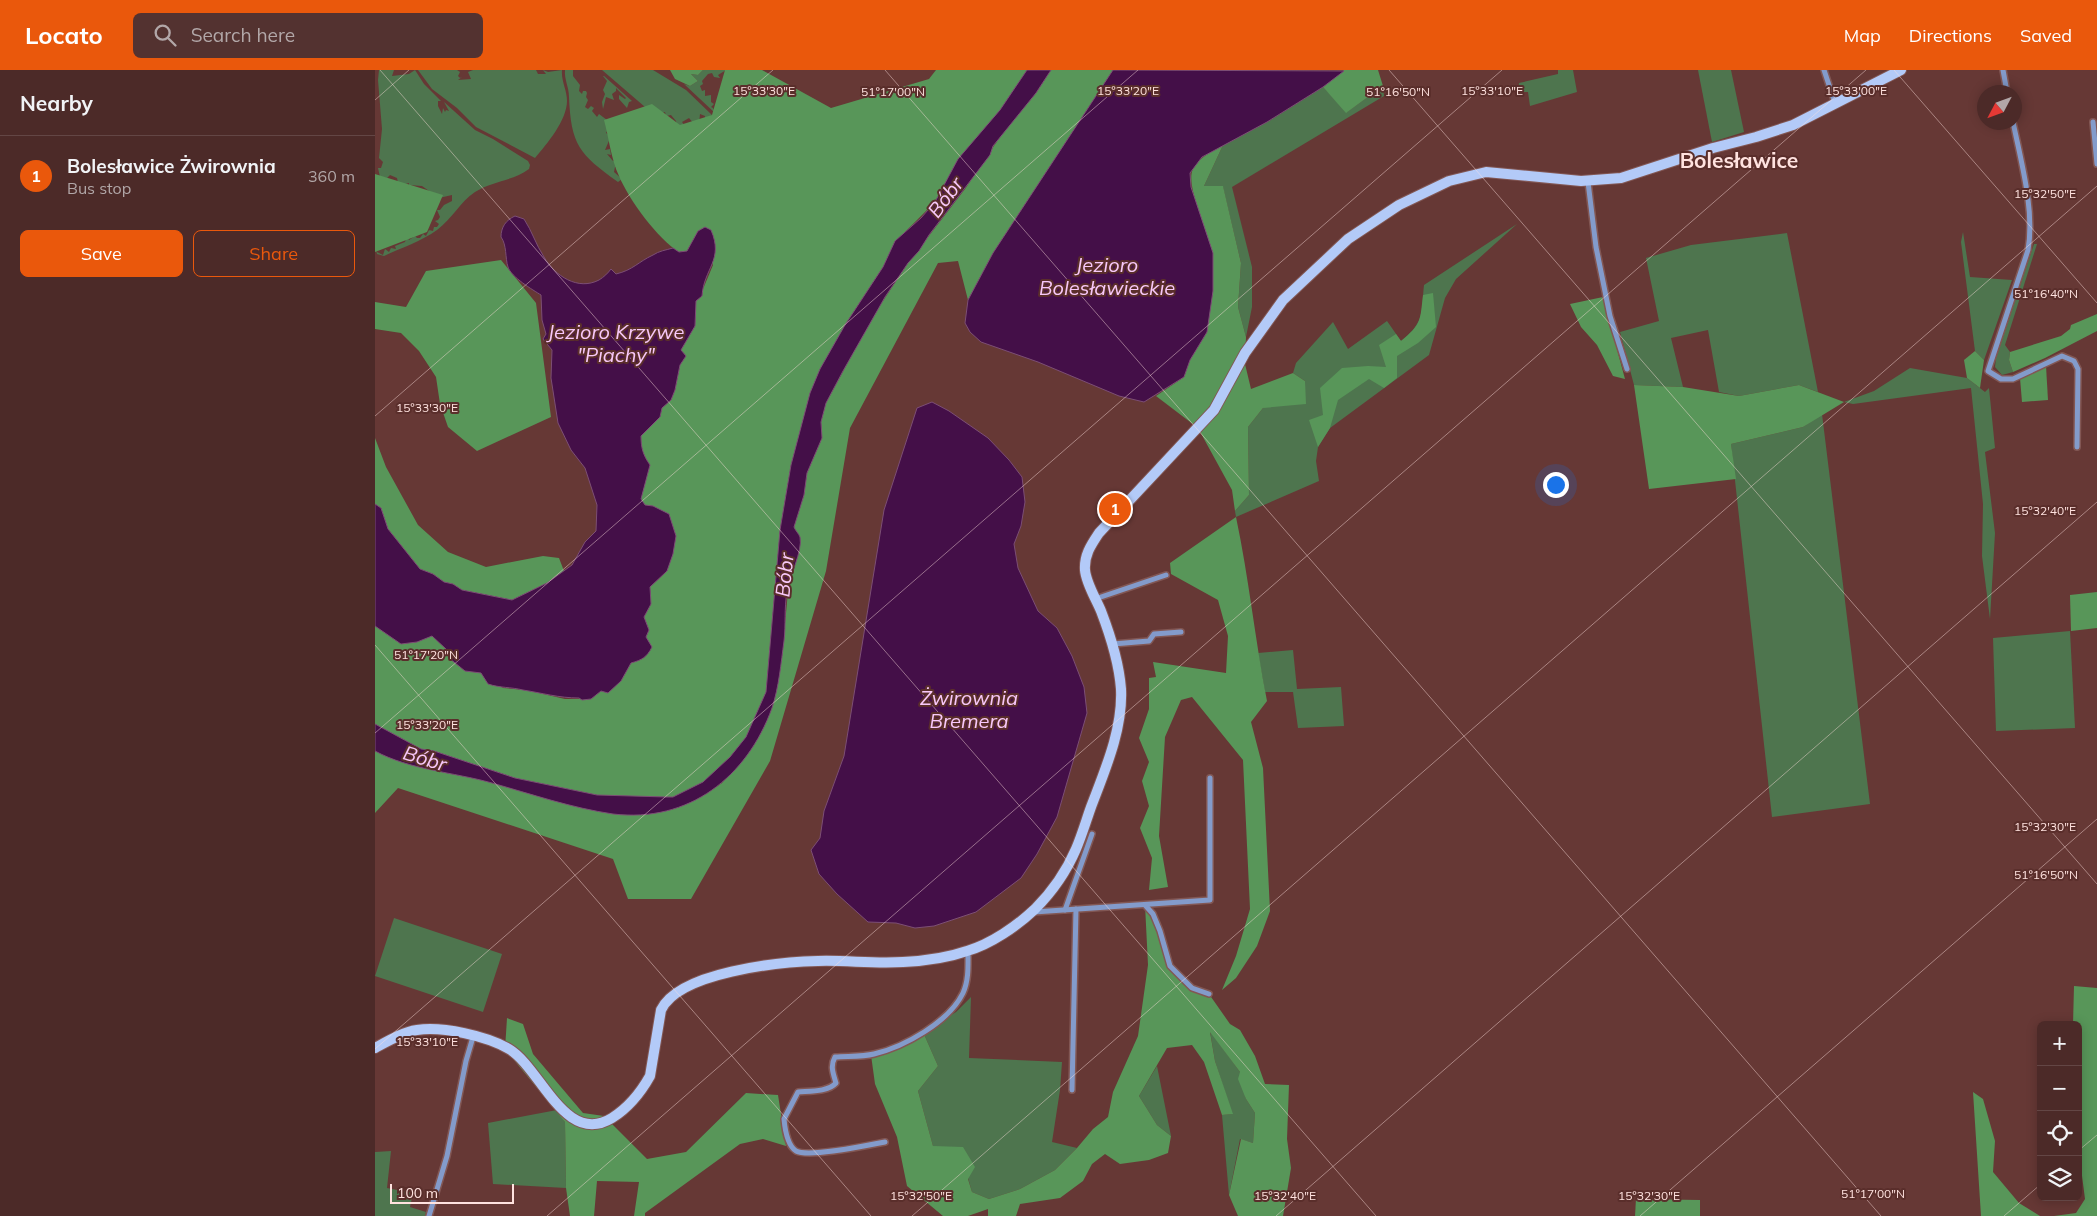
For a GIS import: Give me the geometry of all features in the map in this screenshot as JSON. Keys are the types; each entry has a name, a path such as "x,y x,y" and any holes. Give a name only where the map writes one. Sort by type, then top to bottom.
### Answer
{"street":[{"path":"1824,70 1835,103"},
{"path":"375,1048 415,1030 437,1029 496,1043 509,1049 526,1065 563,1110 581,1123 591,1126 621,1111 646,1084 650,1076 661,1010 664,1003 674,993 691,984 717,976 777,964 817,961 905,962 968,951 1016,925 1031,913 1052,889 1075,850 1115,736 1121,707 1121,693 1113,644 1085,572 1087,552 1093,542 1214,410 1245,353 1283,300 1348,239 1399,205 1425,191 1465,176 1486,172 1589,182 1621,178 1713,148 1775,132 1807,119 1901,70"},
{"path":"2003,70 2006,85"},
{"path":"2093,122 2097,164"},
{"path":"2014,130 2031,237 1988,371 2001,379 2013,379 2062,356 2074,361 2077,369 2077,448"},
{"path":"1589,182 1596,247 1610,316 1627,369"},
{"path":"1095,599 1166,575"},
{"path":"1113,644 1149,640 1154,634 1181,632"},
{"path":"1031,913 1210,900 1209,778"},
{"path":"1065,910 1092,834"},
{"path":"1145,904 1153,914 1161,931 1170,966 1192,988 1209,994"},
{"path":"1072,1090 1076,909"},
{"path":"885,1142 843,1150 802,1153 796,1150 789,1142 784,1119 798,1092 833,1087 836,1083 832,1068 832,1062 835,1057 871,1055 884,1052 917,1037 952,1010 964,992 968,974 968,951"},
{"path":"429,1216 443,1174 466,1061 473,1037"}],"green space":[{"path":"379,70 394,70 392,76 409,74 415,70 424,84 441,101 438,101 438,106 442,114 443,108 445,112 446,110 449,111 444,102 475,130 528,161 530,165 529,169 523,173 488,185 475,192 442,226 431,234 384,256 377,254 375,245 377,252 383,255 385,249 389,252 391,248 396,249 395,246 405,242 407,236 409,240 415,236 420,238 423,234 426,236 429,230 433,231 434,227 437,227 439,224 435,221 440,217 437,210 440,210 444,205 452,201 452,195 439,198 422,186 409,185 409,183 402,185 398,183 397,178 390,175 387,178 380,177 378,168 381,168 383,162 379,158 382,129 378,80"},
{"path":"418,70 457,70 460,72 458,76 462,77 458,80 471,79 468,72 473,70 536,70 538,74 546,74 543,70 548,72 562,70 567,97 564,116 535,158 476,127 457,108 432,89"},
{"path":"565,70 573,70 573,76 580,85 579,91 582,94 583,91 586,91 588,100 585,107 588,109 591,106 594,108 592,111 597,117 599,114 611,123 606,133 611,136 605,150 610,149 611,155 607,154 613,161 622,159 621,166 615,167 614,172 622,179 618,182 594,164 575,138"},
{"path":"602,70 653,70 686,90 712,115 705,119 705,116 700,114 699,124 695,125 689,118 682,122 687,129 677,127 676,121 671,115 666,116 665,112 660,114 659,119"},
{"path":"670,70 703,70 698,75 691,74 698,81 690,86 675,79"},
{"path":"703,70 726,70 718,75 720,78 714,77 712,73 708,74 700,86 702,91 705,90 705,96 711,95 711,102 714,104 711,107 715,113 684,84 690,86 698,81 691,74 698,75"},
{"path":"725,70 762,70 831,108 929,79 936,70 1027,70 1000,111 958,160 935,202 896,241 883,267 845,325 811,392 791,465 780,530 766,693 747,737 730,757 703,783 673,797 629,797 597,795 515,778 434,751 421,749 375,724 375,626 401,644 417,642 432,635 446,649 449,658 465,671 481,672 503,688 526,690 565,699 591,699 601,691 621,681 631,663 644,658 651,647 646,637 649,630 644,617 651,604 650,587 667,571 676,536 653,506 645,505 640,499 650,465 643,451 641,436 660,417 662,408 671,400 680,365 686,356 681,350 695,326 696,301 702,296 713,265 698,231 687,251 679,252 653,229 630,196 616,169 604,120 652,104 680,125 712,115"},
{"path":"1051,70 1113,70 993,253 968,300 958,261 938,263 850,428 826,571 770,761 691,899 628,899 613,859 398,788 375,813 375,751 394,759 461,774 582,808 677,808 706,794 722,783 754,745 772,707 782,656 794,527 804,495 807,473 822,438 821,422 826,403 873,316 908,263 965,189 1004,131 1036,93"},
{"path":"1344,70 1378,70 1383,86 1346,113 1323,87"},
{"path":"1558,70 1573,70 1577,92 1530,106 1528,92 1518,92 1519,83 1558,74"},
{"path":"1698,70 1731,70 1744,132 1712,142"},
{"path":"603,76 632,101 629,102 627,108 619,99 619,95 626,98 616,88 616,91 612,94 614,100 606,97 603,109 602,102 605,94 603,90 607,81"},
{"path":"1383,86 1384,96 1232,187 1252,267 1252,307 1246,337 1238,307 1241,263 1223,187 1204,186 1223,145 1267,122 1323,87 1347,112"},
{"path":"1223,145 1204,186 1223,186 1241,263 1238,307 1246,337 1245,364 1251,389 1293,373 1305,381 1306,404 1263,408 1248,427 1249,495 1235,511 1232,490 1198,428 1156,396 1184,377 1190,360 1207,332 1197,206 1191,175 1197,163 1203,157"},
{"path":"375,174 443,195 427,232 375,252"},
{"path":"1517,224 1456,279 1445,298 1429,355 1330,428 1318,447 1316,461 1319,481 1236,517 1235,511 1249,495 1248,427 1263,408 1305,381 1293,373 1296,363 1333,322 1348,349 1387,321 1401,341 1418,322 1422,310 1424,285"},
{"path":"1963,232 1970,277 2012,280 1984,360 1975,351 1961,242"},
{"path":"1787,233 1818,392 1799,385 1739,396 1719,392 1708,330 1671,338 1683,387 1634,385 1620,332 1659,321 1646,258 1691,245"},
{"path":"2034,244 2037,244 2005,345 2010,352 2009,360 2013,372 2002,375 1995,367 1996,358"},
{"path":"501,260 536,303 551,417 477,451 448,427 440,404 436,377 419,351 401,333 375,329 375,302 406,307 426,271"},
{"path":"1433,293 1436,327 1418,343 1397,356 1397,378 1384,388 1369,379 1338,400 1330,428 1318,447 1309,420 1323,415 1320,388 1342,368 1386,367 1379,345 1396,334 1401,341 1408,335 1419,321 1423,295"},
{"path":"1603,297 1625,379 1613,376 1597,345 1581,327 1570,304"},
{"path":"2097,314 2097,331 2013,372 2009,360 2010,352 2061,336 2070,329 2071,325"},
{"path":"1975,351 1984,360 1980,388 1967,378 1964,360"},
{"path":"2046,366 2048,400 2022,402 2020,378"},
{"path":"1910,368 1967,378 1985,392 1989,388 1995,448 1985,452 1995,533 1990,619 1982,556 1983,504 1971,388 1853,404 1844,402 1874,391"},
{"path":"1634,385 1683,387 1739,396 1799,385 1844,402 1803,427 1731,444 1736,479 1649,489"},
{"path":"1822,414 1870,804 1772,817 1731,444 1803,427"},
{"path":"375,438 386,467 418,525 448,552 486,567 543,556 559,558 564,571 547,583 512,600 462,590 420,569 388,529 381,508 375,504"},
{"path":"1236,517 1267,701 1251,722 1263,768 1270,911 1257,946 1236,978 1222,990 1236,956 1250,909 1243,760 1192,697 1181,700 1165,737 1159,836 1168,887 1149,890 1152,858 1140,828 1149,806 1142,781 1149,762 1139,738 1149,709 1149,678 1156,677 1153,662 1226,673 1228,636 1218,600 1171,574 1170,563"},
{"path":"2097,592 2097,628 2071,631 2070,595"},
{"path":"2070,631 2075,728 1996,731 1993,638"},
{"path":"1293,650 1297,689 1341,687 1344,726 1298,728 1293,692 1265,692 1258,653"},
{"path":"1145,905 1153,914 1170,966 1185,982 1209,994 1230,1024 1240,1030 1255,1056 1265,1084 1289,1085 1287,1139 1291,1168 1283,1216 1238,1216 1229,1195 1241,1139 1253,1143 1255,1113 1246,1099 1238,1079 1240,1072 1210,1032 1215,1061 1233,1114 1222,1115 1204,1062 1192,1045 1167,1048 1139,1096 1157,1125 1171,1136 1168,1153 1149,1160 1120,1164 1105,1154 1092,1164 1083,1181 1060,1198 1020,1204 1016,1216 988,1216 988,1209 968,1216 943,1216 907,1186 897,1137 875,1084 871,1055 923,1032 938,1066 918,1091 933,1146 963,1147 975,1167 968,1179 972,1192 989,1199 1020,1189 1055,1170 1093,1129 1108,1117 1113,1092 1138,1036 1148,965"},
{"path":"394,918 502,954 483,1012 375,976"},
{"path":"2074,986 2097,988 2097,1216 2054,1216 2076,1213 2085,1199 2082,1176 2082,1021 2073,1021"},
{"path":"971,997 969,1058 1062,1062 1052,1142 1077,1148 1055,1170 1020,1189 989,1199 972,1192 968,1178 933,1146 918,1091 938,1066 923,1032 956,1012"},
{"path":"507,1018 523,1024 533,1054 583,1113 604,1116 647,1159 686,1152 746,1093 778,1095 786,1146 763,1139 740,1144 645,1213 645,1216 634,1216 639,1182 597,1181 594,1216 570,1216 566,1188 565,1122 505,1049"},
{"path":"1210,1031 1240,1072 1246,1099 1255,1113 1253,1143 1240,1139 1229,1195 1222,1115 1232,1114 1215,1061"},
{"path":"1157,1066 1171,1136 1157,1125 1139,1096"},
{"path":"1973,1092 1983,1099 1995,1141 1993,1172 2019,1203 2040,1216 1981,1216"},
{"path":"557,1110 565,1122 566,1188 493,1184 488,1123"},
{"path":"391,1151 387,1188 413,1193 410,1207 426,1212 425,1216 375,1216 375,1152"},
{"path":"1636,1199 1700,1200 1700,1216 1635,1216"}],"water":[{"name":"Bóbr","path":"1027,70 1051,70 1036,93 993,146 990,155 919,251 908,263 885,297 826,403 821,422 822,438 807,473 804,495 794,527 800,537 800,549 787,592 784,641 772,708 761,733 747,755 731,774 712,790 690,803 666,811 641,815 613,814 567,804 477,779 417,767 375,751 375,724 421,749 434,751 515,778 597,795 667,797 673,797 703,782 730,757 746,737 766,692 780,530 791,465 810,393 820,369 845,325 883,267 895,241 921,218 935,202 958,159 1000,110"},
{"name":"Jezioro Bolesławieckie","path":"1113,70 1344,71 1323,87 1267,122 1202,157 1190,173 1191,187 1213,253 1213,291 1207,332 1190,360 1184,377 1144,402 1119,396 1038,362 981,342 970,332 965,323 968,300 993,253"},
{"name":"Jezioro Krzywe \"Piachy\"","path":"515,216 524,219 541,252 554,270 568,280 583,284 599,280 611,269 616,274 627,270 658,252 673,248 679,252 687,251 698,231 705,227 711,230 714,240 714,257 703,286 702,296 696,301 695,326 681,350 686,356 680,365 675,390 671,400 662,408 660,417 641,436 643,451 650,465 641,499 645,505 653,506 669,514 676,536 673,554 667,571 650,587 651,604 644,617 649,630 646,637 652,647 644,658 631,663 621,681 608,693 601,691 591,699 582,700 488,684 481,673 465,671 449,658 446,649 432,636 417,642 401,644 375,626 375,504 381,508 388,529 420,569 462,590 512,600 547,583 572,565 585,542 596,531 597,505 585,468 571,450 558,423 551,378 552,350 543,339 546,334 542,320 541,295 513,275 508,267 501,233 505,224"},
{"name":"Żwirownia Bremera","path":"932,402 949,411 988,438 1022,477 1025,502 1021,526 1014,544 1018,568 1038,611 1057,628 1072,656 1084,687 1087,713 1057,817 1037,854 1021,878 976,912 934,926 915,928 896,923 868,922 837,894 819,874 811,850 820,838 824,811 844,756 884,510 917,408"}],"place":[{"name":"Bolesławice Żwirownia","path":"1115,509"}],"district":[{"name":"Bolesławice","path":"1739,160"}]}
